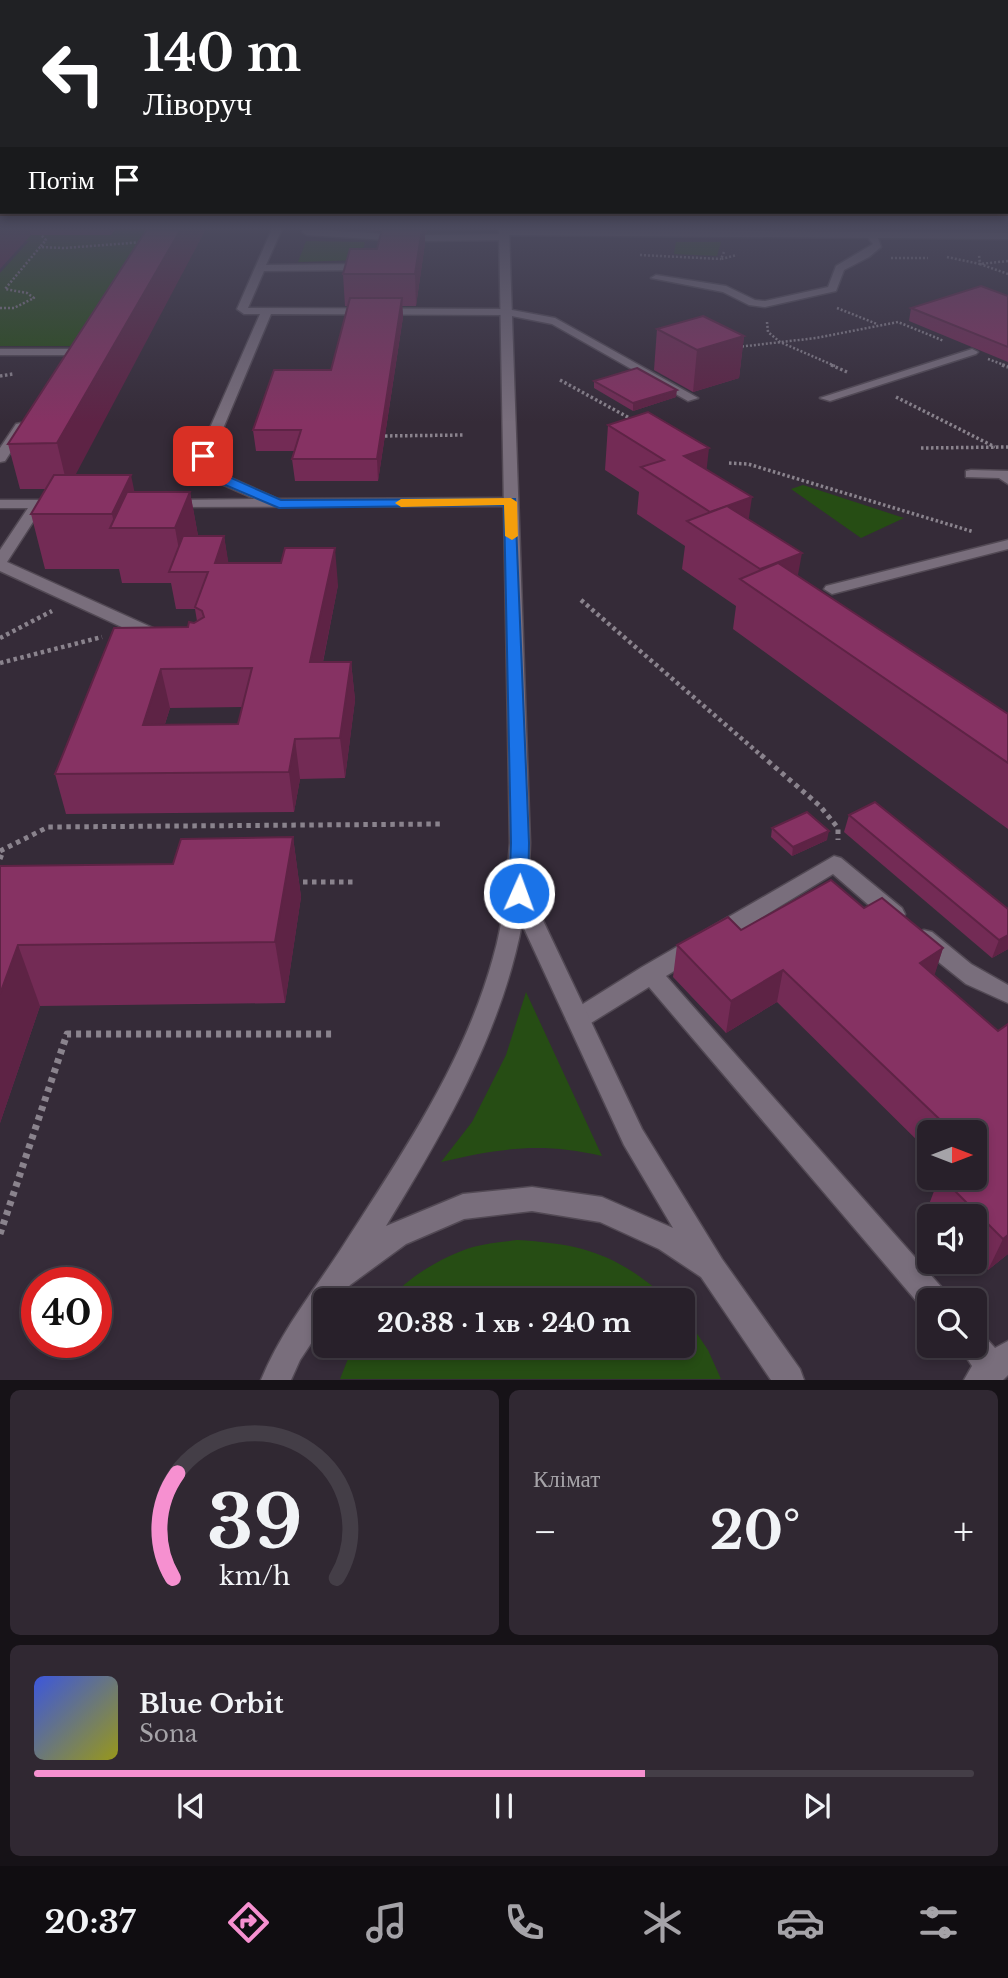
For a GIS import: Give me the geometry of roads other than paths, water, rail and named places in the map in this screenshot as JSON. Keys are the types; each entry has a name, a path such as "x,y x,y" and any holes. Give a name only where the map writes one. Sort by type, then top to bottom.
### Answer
{"street":[{"path":"249,293 242,309 507,312 555,321 692,398"},
{"path":"274,1374 307,1319 337,1281 446,1105 493,996 519,893 506,293"},
{"path":"734,293 753,303 765,304 813,293"},
{"path":"267,311 202,462 208,473 279,504"},
{"path":"61,368 79,341"},
{"path":"0,352 72,352"},
{"path":"826,398 972,352"},
{"path":"0,458 30,413"},
{"path":"971,474 1003,474 1008,480"},
{"path":"159,504 511,502"},
{"path":"0,504 78,504"},
{"path":"38,504 0,563 73,599 174,643"},
{"path":"832,589 1008,544"},
{"path":"578,1019 834,863 963,971 991,989 1008,994"},
{"path":"519,893 633,1137 712,1269 789,1380"},
{"path":"650,973 924,1288"},
{"path":"337,1281 396,1235 463,1207 532,1199 602,1210 669,1241 712,1269"}]}
